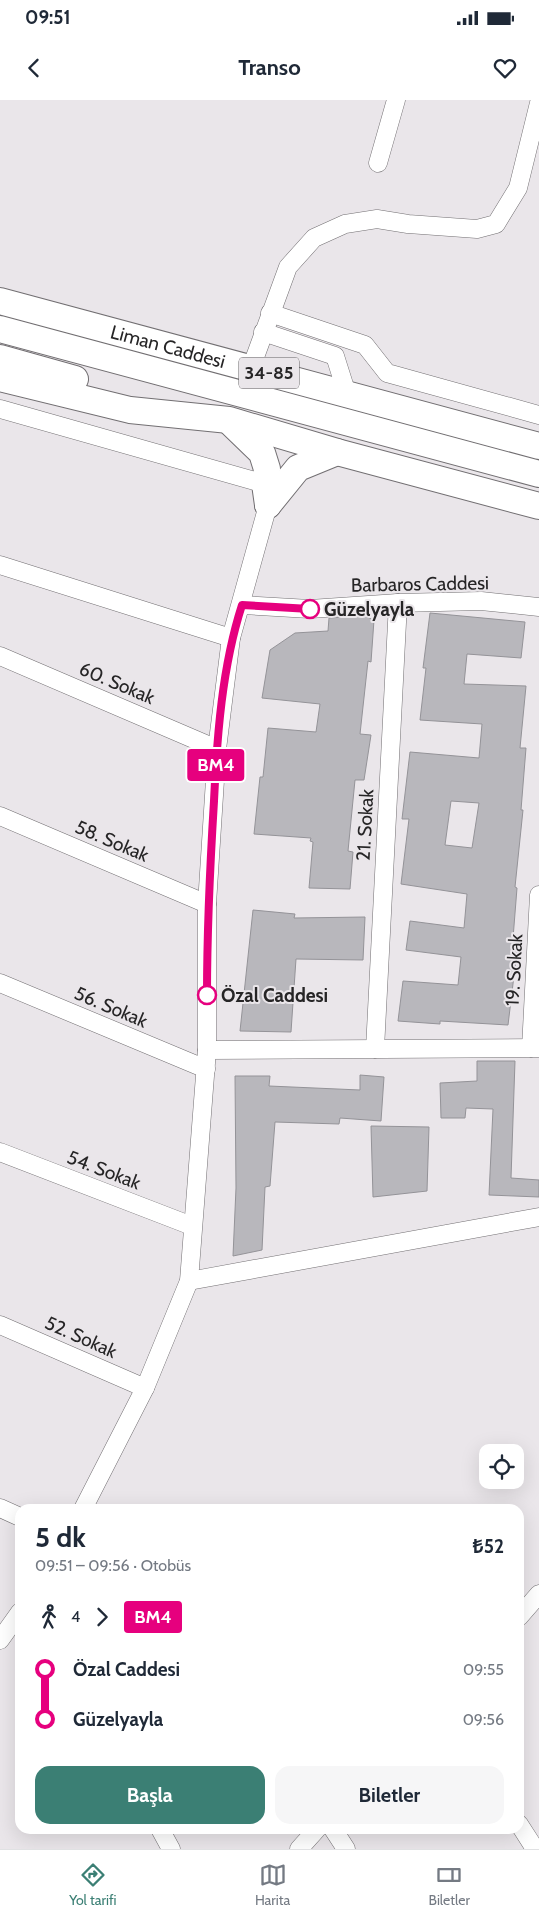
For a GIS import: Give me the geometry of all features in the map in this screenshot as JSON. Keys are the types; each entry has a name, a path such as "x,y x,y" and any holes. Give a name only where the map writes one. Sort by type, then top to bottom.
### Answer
{"highway":[{"name":"Liman Caddesi","path":"0,301 539,446"},
{"name":"Liman Caddesi","path":"0,329 539,474"},
{"path":"0,358 539,506"},
{"path":"0,378 130,410 229,420 262,453 267,469 267,494"},
{"path":"267,494 298,468 337,452"}],"street":[{"path":"378,163 396,100"},
{"path":"251,368 288,267 314,238 345,224 377,219 408,224 477,229 496,224 518,188 539,103"},
{"path":"270,314 365,345 387,373 539,415"},
{"path":"263,332 335,356 347,394"},
{"path":"0,409 267,494 242,605 231,638 217,749 207,904 207,1050 189,1281 145,1388 106,1469 86,1504"},
{"path":"1,568 231,638"},
{"name":"Barbaros Caddesi","path":"242,605 310,609 398,603 480,601 539,607"},
{"name":"21. Sokak","path":"375,1049 398,603"},
{"name":"60. Sokak","path":"0,656 217,749"},
{"name":"58. Sokak","path":"0,816 207,904"},
{"name":"19. Sokak","path":"535,1048 539,895"},
{"name":"56. Sokak","path":"0,983 206,1069"},
{"path":"207,1050 535,1048"},
{"name":"54. Sokak","path":"0,1152 192,1226"},
{"path":"189,1281 539,1217"},
{"name":"52. Sokak","path":"0,1324 145,1388"},
{"path":"0,1508 15,1515"},
{"path":"524,1612 539,1594"},
{"path":"2,1633 15,1618"},
{"path":"524,1832 535,1849"},
{"path":"163,1834 171,1849"},
{"path":"299,1849 312,1834"},
{"path":"336,1834 346,1849"}],"building":[{"path":"430,613 525,622 521,658 467,654 464,684 526,686 520,748 526,748 521,810 523,810 515,887 517,888 512,951 517,951 508,1025 440,1021 440,1024 398,1021 403,981 458,985 461,957 406,950 410,921 464,928 467,894 401,884 409,819 402,819 410,752 479,758 482,724 420,720 426,668 423,668","holes":["451,801 479,803 472,848 445,845"]},
{"path":"365,616 374,620 371,662 368,661 360,734 371,735 364,780 355,780 348,851 353,852 350,889 309,888 313,842 310,841 311,838 254,834 260,777 263,777 268,728 316,732 320,704 262,698 270,650 295,633 328,631 329,618"},
{"path":"253,910 295,914 294,918 365,917 363,960 296,959 291,1032 240,1031"},
{"path":"477,1061 515,1061 511,1178 539,1180 539,1197 489,1195 493,1109 466,1108 465,1118 441,1118 440,1083 477,1081"},
{"path":"360,1075 384,1077 381,1121 340,1118 339,1124 275,1122 270,1186 265,1187 262,1250 233,1256 236,1188 235,1076 270,1076 269,1086 360,1090"},
{"path":"371,1126 429,1127 427,1191 373,1197"}],"bus line":[{"name":"BM4","path":"207,995 207,904 217,749 231,638 242,605 310,609"}],"place":[{"name":"Güzelyayla","path":"310,609"},
{"name":"Özal Caddesi","path":"207,995"}]}
